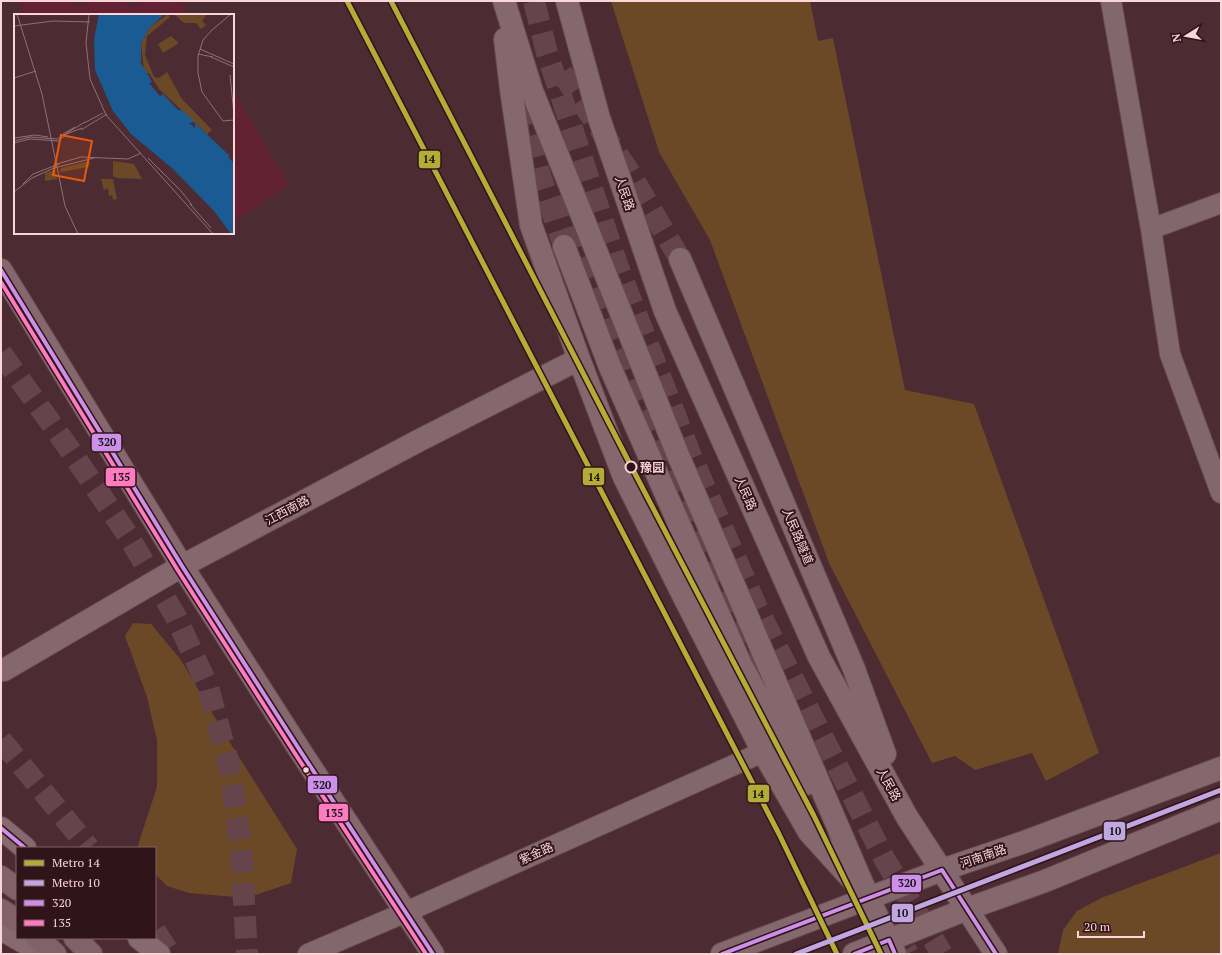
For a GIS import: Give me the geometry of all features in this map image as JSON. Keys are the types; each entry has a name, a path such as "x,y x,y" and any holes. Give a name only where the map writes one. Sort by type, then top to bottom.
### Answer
{"highway":[{"path":"1,876 16,888"},
{"path":"1,910 16,920"},
{"path":"38,939 55,954"},
{"path":"76,939 90,954"}],"main road":[{"path":"503,1 511,89 531,225 579,359 624,477 763,752 809,832 870,899"},
{"path":"503,1 532,91 678,454 892,947"},
{"name":"人民路","path":"567,1 599,118 665,312 819,657 908,817 996,954"},
{"path":"564,246 610,367 741,666 870,899"},
{"name":"人民路隧道","path":"680,259 854,669 908,817"},
{"path":"1,270 182,566 433,954"},
{"name":"江西南路","path":"1,670 4,670 182,566 418,441 579,359"},
{"name":"河南南路","path":"722,954 870,899 942,870 1027,841 1221,768"},
{"path":"854,954 892,947 967,909 1045,881 1221,809"},
{"path":"1,828 24,847"},
{"path":"1,930 25,954"},
{"path":"1,930 16,938"},
{"path":"17,939 44,954"},
{"path":"140,939 159,954"}],"street":[{"path":"1112,1 1151,230 1170,354 1221,493"},
{"path":"1151,230 1221,203"},
{"name":"紫金路","path":"308,954 406,912 763,752"}],"shaded area":[{"path":"17,1 74,1 78,7 89,1 126,1 130,9 145,1 180,1 188,14 24,14"},
{"path":"611,1 810,1 818,41 833,38 905,390 974,404 1099,753 1046,781 1032,753 975,770 955,756 932,763 829,563 710,240 659,152"},
{"path":"234,92 289,185 234,221"},
{"path":"133,623 151,624 181,660 229,741 297,849 291,883 247,898 189,893 167,886 156,875 156,847 138,847 138,845 157,787 157,740 147,697 125,636"},
{"path":"1221,853 1221,954 1058,954 1063,930 1077,911 1101,898"}],"tunnel":[{"path":"534,1 547,53 618,267 689,451 757,608 885,860 942,954"},
{"path":"562,73 628,170 680,259"},
{"path":"521,104 538,169 564,246"},
{"path":"564,194 589,277 731,617 776,707"},
{"path":"1,353 70,450 127,534 176,617 208,687 228,761 241,848 247,954"},
{"path":"1,740 88,847"},
{"path":"889,921 908,954"},
{"path":"156,933 170,954"}],"metro line":[{"name":"14","path":"347,1 779,834 837,954"},
{"name":"14","path":"391,1 814,816 881,954"},
{"name":"10","path":"796,954 1221,790"}],"transit line":[{"name":"320","path":"1,270 182,566 433,954"},
{"name":"135","path":"1,282 177,569 426,954"},
{"name":"320","path":"1,828 24,847"},
{"name":"320","path":"722,954 942,870 996,954"},
{"name":"320","path":"854,954 889,940 895,954"}],"place":[{"name":"豫园","path":"631,467"}]}
